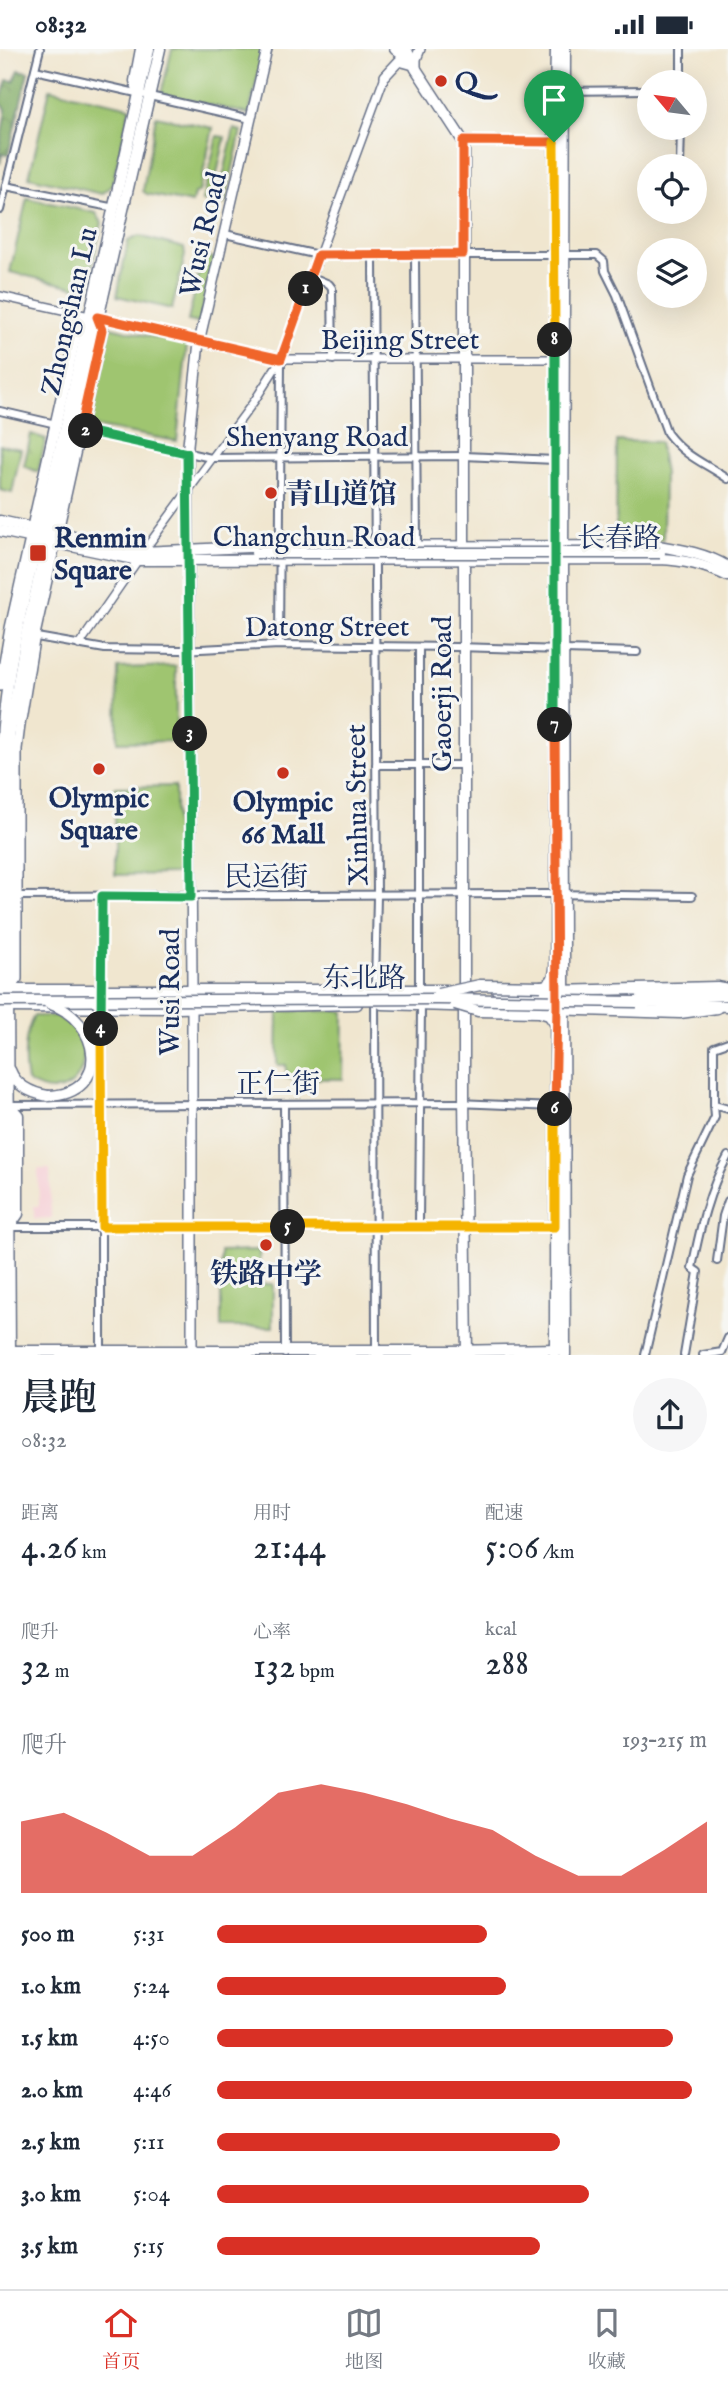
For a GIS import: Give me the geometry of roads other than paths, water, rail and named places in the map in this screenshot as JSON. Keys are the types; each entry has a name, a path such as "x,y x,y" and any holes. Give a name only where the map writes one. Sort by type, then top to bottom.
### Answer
{"main road":[{"path":"141,49 135,81 144,94"},
{"path":"144,94 149,49"},
{"path":"144,94 160,49"},
{"path":"144,94 159,83 166,49"},
{"name":"Wusi Road","path":"192,1353 193,1104 187,453 199,342 267,49"},
{"path":"385,76 394,49 416,69"},
{"path":"409,49 416,69 463,141"},
{"path":"416,69 416,59 421,49"},
{"path":"68,427 102,330 90,312 78,324 68,427 3,738 0,775 5,1352 560,1352 561,91 556,49"},
{"path":"559,547 555,460 555,359 560,256 554,142 565,49"},
{"path":"385,76 399,61 407,62 416,69"},
{"name":"Zhongshan Lu","path":"45,538 90,312 144,94"},
{"name":"Zhongshan Lu","path":"90,312 144,94"},
{"name":"Gaoerji Road","path":"463,141 466,1352"},
{"name":"Changchun Road","path":"0,521 45,538"},
{"name":"Changchun Road","path":"0,531 140,556 229,554 279,548 374,553 464,553 559,547 668,548 710,557 728,572"},
{"path":"0,686 28,549 45,538"},
{"name":"Changchun Road","path":"229,554 279,559 417,548 464,553"},
{"name":"长春路","path":"464,553 559,559 685,560 728,572"},
{"path":"229,554 660,553 700,559 728,572"},
{"path":"26,635 17,749 13,896 2,998 12,1075 21,1085 34,1092 48,1096 67,1094 82,1084 92,1065 93,1055 88,1034 65,1009 41,1001"},
{"path":"13,896 3,738 21,717"},
{"path":"438,997 480,985 547,985 552,980 556,961 560,895"},
{"path":"556,961 560,991"},
{"name":"东北路","path":"2,998 101,990 728,989"},
{"name":"东北路","path":"2,998 637,999 728,995"},
{"path":"438,997 478,1011 539,1012 549,1015 557,1026"},
{"name":"东北路","path":"2,998 41,1001 438,997"},
{"name":"东北路","path":"2,998 101,1007 375,1004 680,1013 728,1006"},
{"name":"东北路","path":"637,999 728,1006"},
{"path":"561,1008 557,1026 555,1107 562,1227"},
{"path":"4,1105 9,1066"},
{"path":"3,1226 18,1214 18,1115 4,1105"}],"street":[{"path":"0,210 40,49"},
{"path":"681,49 681,70"},
{"path":"35,70 251,119"},
{"path":"79,645 188,488 255,400 281,359 385,76"},
{"path":"561,91 637,90"},
{"path":"463,141 554,142"},
{"path":"5,186 115,208"},
{"path":"225,234 318,255 597,255 604,261 667,433 678,447 691,457 728,479"},
{"path":"415,254 417,548"},
{"name":"Xinhua Street","path":"373,255 377,897 376,1353"},
{"path":"310,276 332,288 333,360"},
{"name":"Beijing Street","path":"0,296 90,312 109,320 281,359 555,359"},
{"path":"102,330 109,320"},
{"path":"279,645 281,359"},
{"name":"Shenyang Road","path":"0,411 211,458 464,456 555,460"},
{"name":"Datong Street","path":"26,635 105,649 279,645 637,652"},
{"path":"419,648 419,990"},
{"path":"376,765 464,765"},
{"name":"民运街","path":"13,896 691,896"},
{"path":"102,896 102,1351"},
{"path":"419,1223 421,1005"},
{"path":"645,1355 688,1175 715,1117 714,1047 728,1042"},
{"name":"正仁街","path":"4,1105 464,1103 555,1107"},
{"path":"284,1104 285,1353"},
{"path":"714,1105 728,1109"},
{"path":"684,1355 698,1272 692,1268 699,1231 715,1179 728,1156"},
{"path":"717,1261 723,1216 728,1201"},
{"path":"3,1226 562,1227"},
{"path":"703,1355 722,1352 728,1338"}],"place":[{"name":"Q","path":"441,81"},
{"name":"青山道馆","path":"271,493"},
{"name":"Renmin Square","path":"38,553"},
{"name":"Olympic Square","path":"99,769"},
{"name":"Olympic 66 Mall","path":"283,773"},
{"name":"铁路中学","path":"266,1245"}]}
